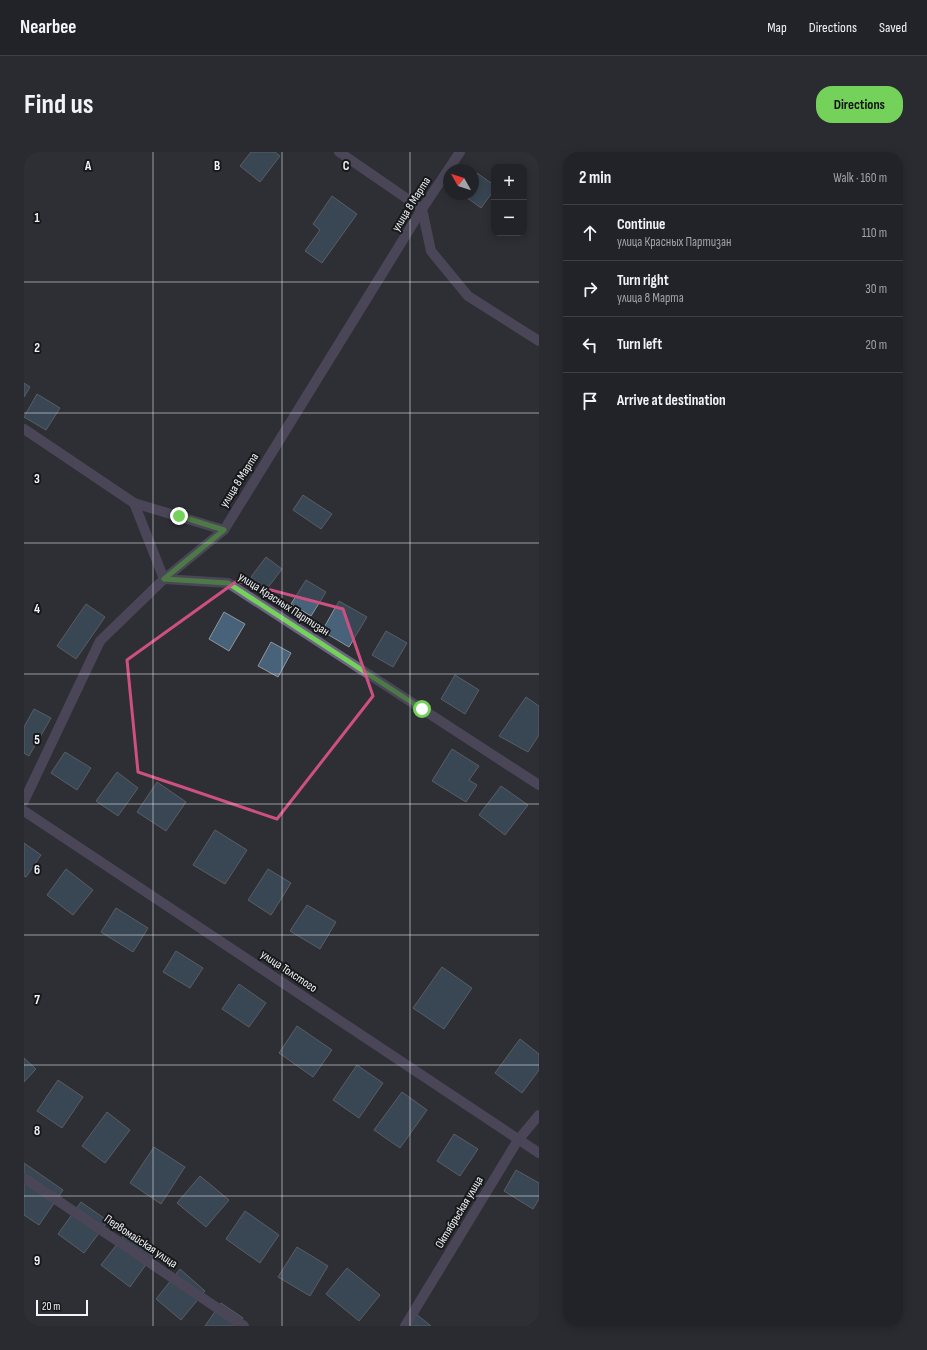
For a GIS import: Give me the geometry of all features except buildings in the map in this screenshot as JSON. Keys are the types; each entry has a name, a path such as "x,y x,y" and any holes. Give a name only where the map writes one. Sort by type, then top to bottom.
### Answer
{"street":[{"path":"339,152 422,209 431,251 468,296 539,341"},
{"name":"улица 8 Марта","path":"24,801 100,640 164,579 224,530 422,209 460,152"},
{"path":"24,429 134,503 224,530"},
{"path":"134,503 164,579"},
{"name":"улица Красных Партизан","path":"164,579 228,583 539,785"},
{"name":"улица Толстого","path":"24,811 539,1154"},
{"name":"Октябрьская улица","path":"405,1326 518,1140 539,1115"},
{"name":"Первомайская улица","path":"24,1178 244,1326"}],"highlighted area":[{"path":"237,581 343,609 373,696 277,819 138,772 127,660"}],"route":[{"path":"179,516 224,530 164,579 228,583 422,709"}]}
